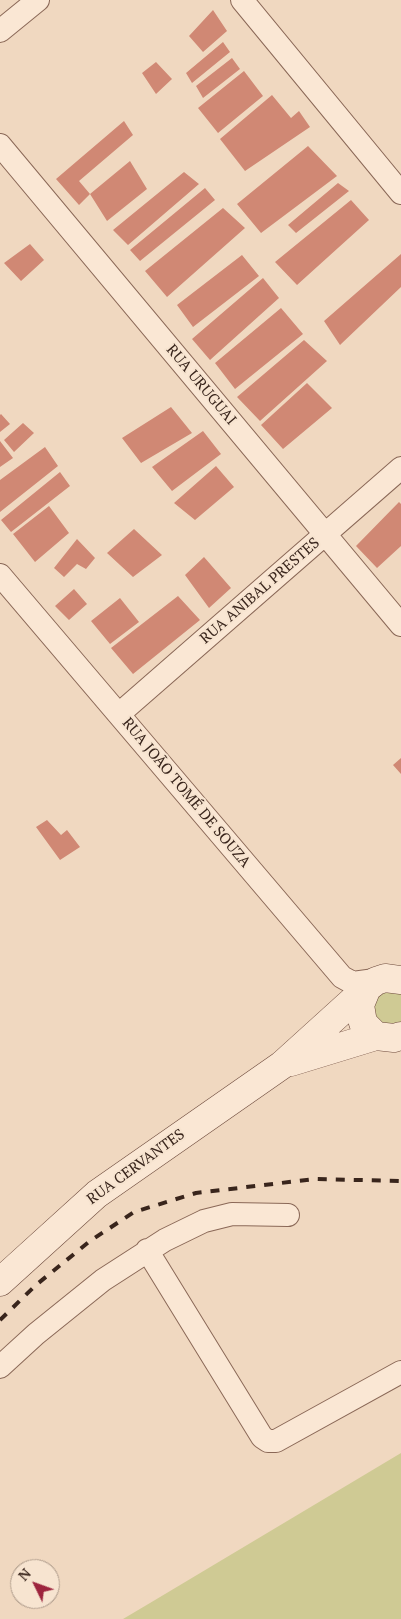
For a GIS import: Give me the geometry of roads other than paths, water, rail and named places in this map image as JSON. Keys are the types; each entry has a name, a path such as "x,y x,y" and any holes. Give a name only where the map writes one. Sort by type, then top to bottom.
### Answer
{"street":[{"path":"0,31 38,0"},
{"path":"242,0 401,193"},
{"name":"RUA URUGUAI","path":"0,145 401,625"},
{"name":"RUA ANIBAL PRESTES","path":"119,714 401,468"},
{"name":"RUA JOÃO TOMÉ DE SOUZA","path":"0,576 342,977 353,983 382,982"},
{"path":"382,982 362,996 360,1014 369,1030 389,1036"},
{"name":"RUA CERVANTES","path":"0,1282 97,1194 282,1065 382,982"},
{"name":"RUA CERVANTES","path":"282,1065 389,1036"},
{"path":"0,1368 36,1334 88,1292 147,1250 204,1221 232,1214 288,1215"},
{"path":"147,1250 262,1437 268,1442 276,1441 401,1372"}],"railway":[{"path":"0,1320 36,1285 90,1241 134,1212 196,1193 315,1179 401,1181"}]}
